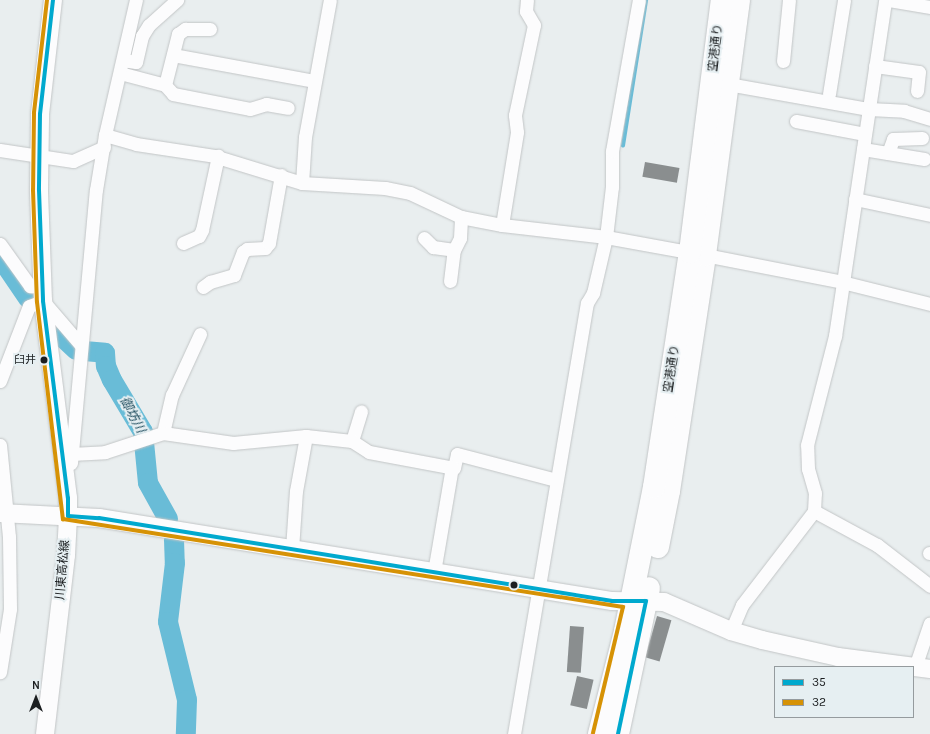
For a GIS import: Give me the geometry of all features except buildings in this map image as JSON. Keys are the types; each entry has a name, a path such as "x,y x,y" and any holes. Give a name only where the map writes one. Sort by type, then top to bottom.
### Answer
{"highway":[{"name":"空港通り","path":"599,734 639,601 669,491 698,253 722,0"},
{"name":"空港通り","path":"698,253 728,84 739,0"},
{"name":"空港通り","path":"618,734 639,601"}],"street":[{"name":"川東高松線","path":"45,734 66,555 68,516 68,498 43,294 38,157 40,114 53,0"},
{"path":"68,498 80,344 96,190 105,141 136,0"},
{"path":"121,67 136,62 142,36 149,25 177,0"},
{"path":"302,183 305,137 330,0"},
{"path":"502,225 517,132 515,115 534,26 526,11 527,0"},
{"path":"514,734 586,303 593,293 606,237 612,187 612,151 639,0"},
{"path":"783,61 789,0"},
{"path":"829,94 844,0"},
{"path":"731,631 745,600 814,511 815,493 808,469 807,445 835,336 885,0"},
{"path":"889,0 930,7"},
{"path":"165,85 178,34 185,29 210,29"},
{"path":"173,55 314,81"},
{"path":"875,66 919,72 917,91"},
{"path":"121,67 165,85 173,94 250,109 266,104 288,108"},
{"path":"728,84 869,109 904,111 930,119"},
{"path":"796,121 865,134"},
{"path":"888,153 893,139 922,138"},
{"path":"0,150 38,157 73,161 105,141 218,156 302,183 385,188 410,193 461,216 502,225 606,237 698,253 842,282 930,304"},
{"path":"863,150 924,159"},
{"path":"183,243 198,236 202,230 218,156"},
{"path":"203,287 210,282 234,275 244,252 247,249 265,248 269,243 281,175"},
{"path":"855,199 930,215"},
{"path":"450,281 454,250 460,238 461,216"},
{"path":"424,238 433,247 454,250"},
{"path":"0,244 30,286 43,294 80,344"},
{"path":"0,381 29,306 43,294"},
{"path":"163,433 172,395 200,334"},
{"path":"352,441 361,411"},
{"path":"71,454 105,452 163,433 233,443 306,436 352,441 369,452 452,467"},
{"path":"292,549 296,491 306,436"},
{"path":"0,445 3,513 9,537 10,608 2,644 0,672"},
{"path":"434,572 452,467 454,468 457,454 556,480"},
{"path":"814,511 877,545 930,586"},
{"path":"3,513 99,518 612,601 664,602 731,631 838,657 907,666"},
{"path":"922,668 930,623"}],"waterway":[{"path":"623,146 646,0"},
{"name":"御坊川","path":"0,257 28,298"},
{"name":"御坊川","path":"60,335 76,350"},
{"name":"御坊川","path":"84,351 105,353 106,366 112,380 143,432 148,483 168,519"},
{"name":"御坊川","path":"174,540 175,563 168,622 187,700 186,734"}],"transit line":[{"name":"32","path":"47,0 34,113 33,190 37,302 63,519 623,607 593,733"},
{"name":"35","path":"53,0 40,114 39,190 43,301 68,498 68,516 99,518 612,601 646,601 618,734"}],"place":[{"name":"臼井","path":"44,360"}]}
